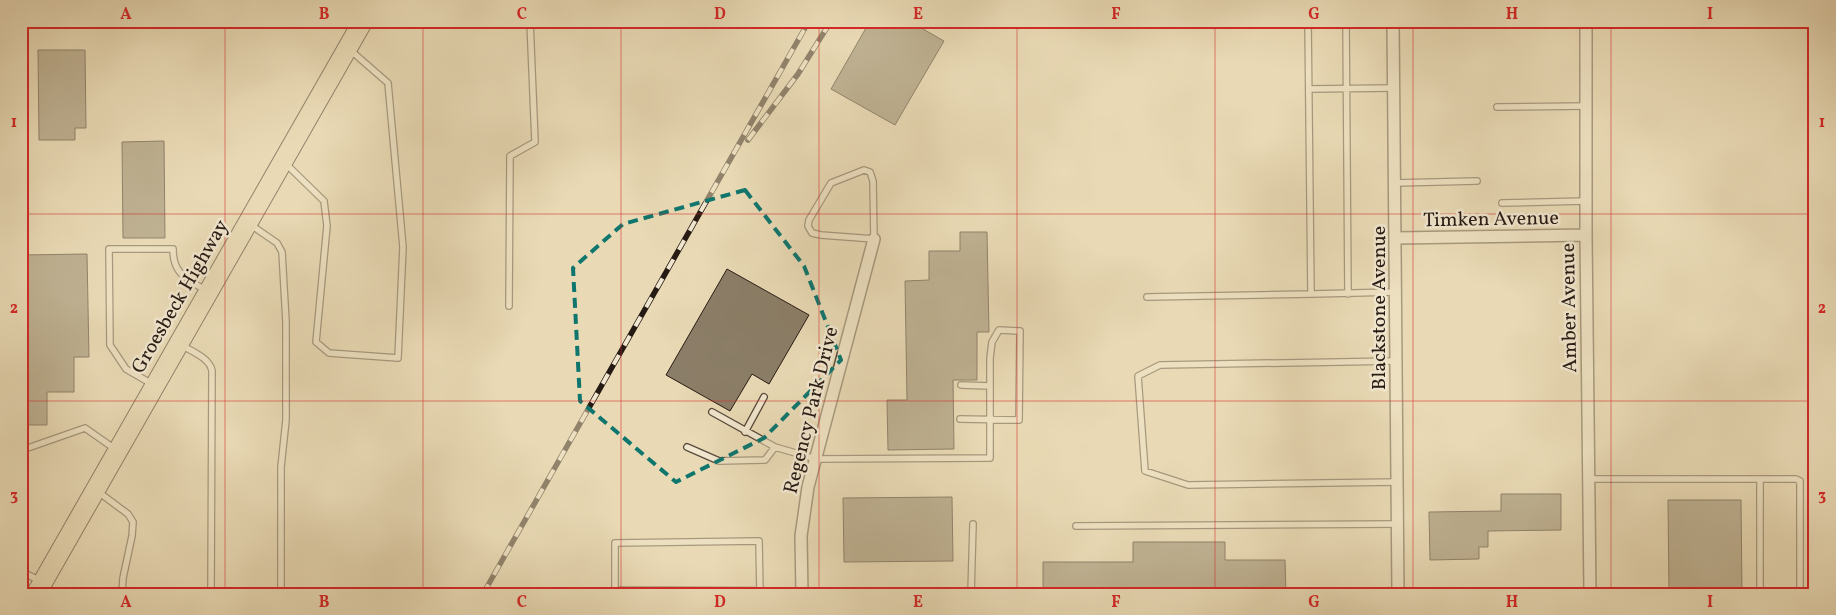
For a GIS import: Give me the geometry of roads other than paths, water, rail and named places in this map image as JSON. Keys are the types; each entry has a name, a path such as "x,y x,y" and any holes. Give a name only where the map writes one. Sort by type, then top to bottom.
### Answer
{"main road":[{"name":"Groesbeck Highway","path":"39,588 363,21"}],"street":[{"name":"Blackstone Avenue","path":"1393,21 1398,594"},
{"name":"Amber Avenue","path":"1586,21 1590,594"},
{"name":"Timken Avenue","path":"1396,238 1586,235"},
{"name":"Regency Park Drive","path":"802,592 804,510 874,239"}],"lane":[{"path":"509,306 510,156 535,142 530,21"},
{"path":"1308,21 1311,294"},
{"path":"1346,21 1348,294"},
{"path":"283,160 324,202 327,226 316,342 329,353 398,358 403,247 388,83 348,47"},
{"path":"1309,89 1394,88"},
{"path":"1497,107 1586,106"},
{"path":"864,170 870,172 873,180 874,239 812,233 808,226 809,220 830,183 864,170"},
{"path":"1395,183 1476,181"},
{"path":"1502,203 1586,201"},
{"path":"247,223 277,243 282,252 286,322 286,420 281,467 281,594"},
{"path":"154,385 126,369 110,346 109,249 173,249 173,260 180,274 208,291"},
{"path":"1147,297 1396,292"},
{"path":"712,412 775,447 816,459 990,458 990,420 990,386 992,342 999,330 1020,331 1019,420 990,420 960,419"},
{"path":"178,343 207,361 211,365 212,370 211,594"},
{"path":"1397,361 1160,365 1138,376 1145,471 1188,486 1398,482"},
{"path":"961,385 990,386"},
{"path":"745,432 764,397"},
{"path":"24,494 25,449 84,428 116,451"},
{"path":"687,447 719,461 765,460 775,447"},
{"path":"1589,479 1796,479 1800,481 1800,594"},
{"path":"1760,479 1760,594"},
{"path":"94,489 128,514 133,522 132,536 122,578 122,594"},
{"path":"971,594 973,524"},
{"path":"1076,526 1398,524"},
{"path":"760,592 760,541 615,543 615,592 760,592 802,592"},
{"path":"21,571 39,588"}],"railway":[{"path":"483,594 809,21"},
{"path":"748,140 798,74 831,21"}]}
